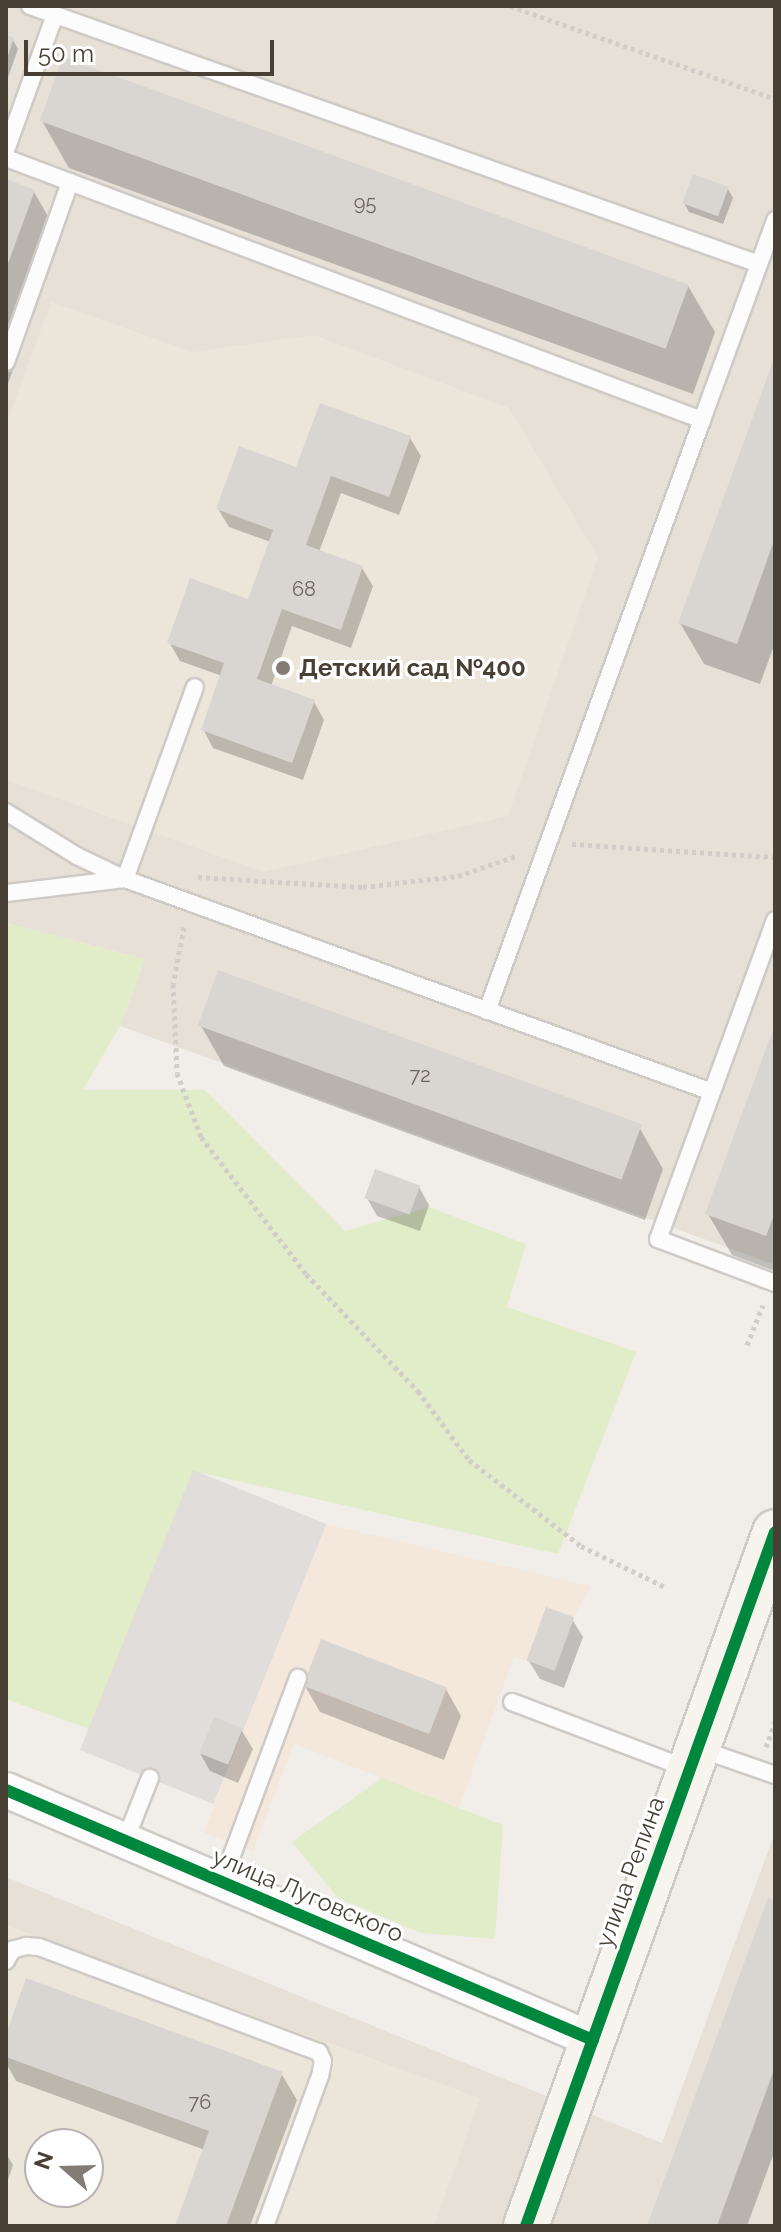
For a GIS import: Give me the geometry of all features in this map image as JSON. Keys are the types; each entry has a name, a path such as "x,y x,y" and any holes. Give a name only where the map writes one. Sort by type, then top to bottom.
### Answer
{"street":[{"name":"улица Репина","path":"526,2226 775,1532"},
{"name":"улица Луговского","path":"6,1790 593,2040"}],"lane":[{"path":"30,6 759,264"},
{"path":"6,150 55,15"},
{"path":"6,158 702,420"},
{"path":"6,362 70,182"},
{"path":"487,1011 775,220"},
{"path":"125,879 195,687"},
{"path":"6,812 77,856 125,879 712,1092"},
{"path":"6,893 125,879"},
{"path":"773,1282 658,1239 775,920"},
{"path":"222,1882 298,1678"},
{"path":"512,1702 694,1759 775,1775"},
{"path":"125,1841 150,1778"},
{"path":"6,1961 12,1950 26,1946 39,1947 319,2052 323,2061 320,2076 265,2226"}],"path":[{"path":"510,6 775,99"},
{"path":"191,877 363,887 458,876 547,845 775,857"},
{"path":"189,902 173,984 176,1058 177,1073 201,1137 306,1274 418,1391 469,1460 581,1546 665,1587"},
{"path":"747,1345 773,1282"}],"shaded area":[{"path":"6,6 775,6 775,1265 120,1026 145,959 6,923"},
{"name":"Детский сад №400","path":"51,302 193,352 314,335 509,408 598,557 508,816 264,872 6,780 6,425"},
{"path":"193,1470 327,1524 213,1804 80,1750"},
{"path":"326,1524 591,1586 574,1617 554,1671 514,1657 459,1808 294,1744 253,1851 204,1833"},
{"path":"775,1832 775,2226 6,2226 6,1877 662,2143"},
{"path":"6,1925 480,2098 434,2226 6,2226"}],"green space":[{"path":"6,923 145,959 120,1026 83,1090 205,1090 345,1231 429,1207 526,1244 507,1307 636,1352 558,1554 193,1471 89,1729 6,1699"},
{"path":"382,1778 503,1825 495,1939 421,1933 338,1898 292,1842"}],"building":[{"path":"6,35 14,38 6,61"},
{"path":"63,57 689,285 666,349 40,121"},
{"path":"693,174 729,187 718,216 682,203"},
{"path":"6,179 35,190 6,269"},
{"path":"775,356 775,538 737,644 678,623"},
{"path":"320,403 411,436 389,497 331,476 306,545 363,566 341,630 282,609 257,679 315,700 292,763 201,730 224,663 167,643 190,578 248,599 273,530 216,509 239,446 296,467"},
{"path":"218,970 642,1124 622,1180 198,1025"},
{"path":"775,1024 775,1212 766,1236 705,1214"},
{"path":"375,1169 420,1185 410,1215 364,1198"},
{"path":"546,1607 574,1617 555,1671 527,1661"},
{"path":"321,1639 447,1687 429,1734 303,1686"},
{"path":"214,1717 243,1729 228,1765 199,1753"},
{"path":"768,1898 775,1901 775,2067 717,2226 647,2226"},
{"path":"26,1978 283,2072 226,2226 175,2226 209,2131 6,2057 6,2034"}],"cycle path":[{"path":"526,2226 775,1532"},
{"path":"6,1790 593,2040"}],"place":[{"name":"Детский сад №400","path":"283,668"}]}
